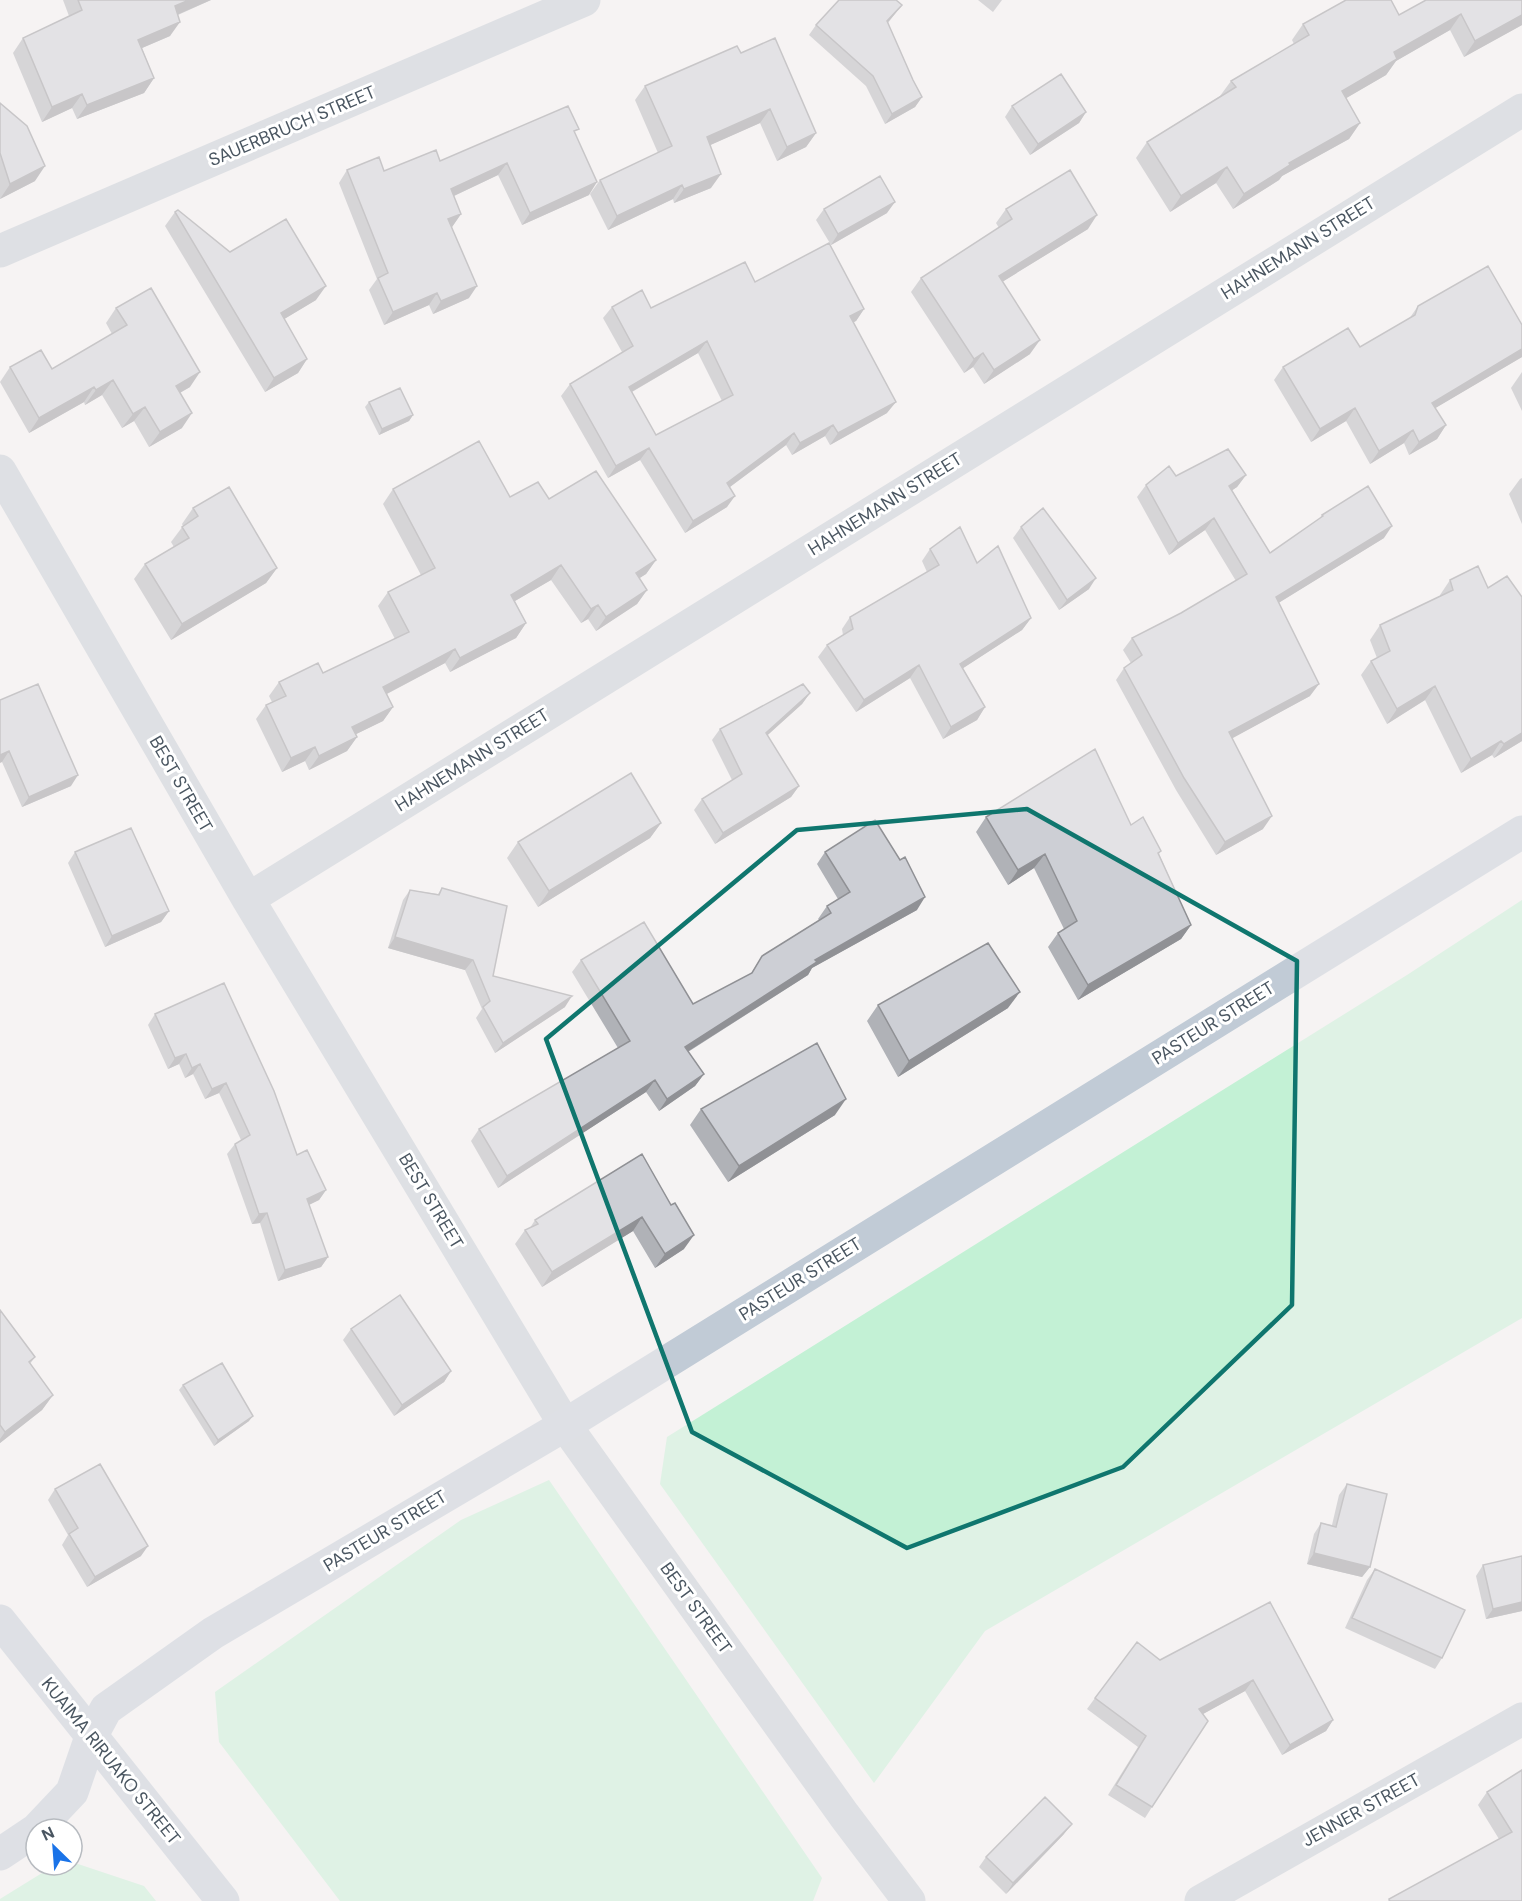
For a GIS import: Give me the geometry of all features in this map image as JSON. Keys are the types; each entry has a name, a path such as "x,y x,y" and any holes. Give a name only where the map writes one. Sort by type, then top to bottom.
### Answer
{"main road":[{"name":"PASTEUR STREET","path":"49,1817 72,1792 91,1737 106,1709 213,1633 565,1425 1522,832"},
{"name":"KUAIMA RIRUAKO STREET","path":"0,1621 223,1901"},
{"name":"PASTEUR STREET","path":"0,1854 24,1838"}],"street":[{"name":"SAUERBRUCH STREET","path":"0,251 584,0"},
{"name":"HAHNEMANN STREET","path":"248,899 1522,110"},
{"name":"BEST STREET","path":"0,471 248,899 565,1425 844,1815 909,1901"},
{"name":"JENNER STREET","path":"1201,1901 1522,1719"}],"highlighted area":[{"path":"1027,809 1297,961 1292,1305 1123,1467 907,1548 692,1432 546,1039 797,830"}],"green space":[{"path":"1522,900 1522,1318 985,1631 874,1783 660,1484 667,1437 1407,975"},
{"path":"549,1480 822,1878 813,1901 340,1901 219,1742 215,1692 461,1520"},
{"path":"84,1866 144,1886 156,1901 0,1901 36,1877 84,1877"}],"building":[{"path":"78,0 189,0 175,6 180,22 138,40 154,78 87,105 82,94 52,107 23,38 82,10"},
{"path":"839,0 896,0 902,5 887,21 922,97 892,114 873,76 816,25"},
{"path":"1346,0 1391,0 1399,15 1426,0 1522,0 1522,15 1475,41 1461,14 1394,52 1397,59 1342,91 1360,123 1289,163 1290,165 1244,194 1227,167 1181,196 1147,142 1236,87 1231,81 1309,35 1303,24"},
{"path":"775,38 816,133 787,147 770,109 707,137 721,174 684,189 682,185 617,216 600,180 672,146 645,86 737,46 741,53"},
{"path":"1061,74 1086,112 1038,144 1012,106"},
{"path":"0,103 27,126 45,166 10,184 0,153"},
{"path":"568,106 579,129 574,131 597,182 530,213 507,163 451,189 461,214 448,219 477,286 441,301 437,293 393,312 378,278 388,273 347,170 379,157 384,171 436,150 440,161"},
{"path":"1070,170 1097,215 999,276 1040,340 994,370 983,353 974,359 921,278 1012,219 1006,209"},
{"path":"880,176 895,202 838,234 824,209"},
{"path":"178,210 230,252 286,219 326,286 281,313 307,359 274,378 175,212"},
{"path":"829,243 864,309 850,316 896,402 838,433 833,425 800,443 794,433 727,483 735,496 693,521 649,448 616,466 570,384 633,346 612,307 642,290 651,308 745,262 755,282","holes":["707,341 733,395 656,435 629,387"]},
{"path":"1488,266 1522,325 1522,349 1432,403 1446,425 1419,442 1413,430 1379,451 1355,408 1320,429 1283,367 1348,328 1360,347 1415,315 1418,306"},
{"path":"151,288 200,372 176,386 192,413 160,432 145,407 133,414 113,380 96,390 94,387 39,418 10,367 41,350 52,369 127,325 116,308"},
{"path":"400,388 413,415 382,429 369,402"},
{"path":"479,441 510,497 538,482 549,499 596,471 656,560 636,573 647,590 606,617 598,605 591,609 561,565 511,595 526,623 460,658 455,649 383,687 393,707 352,727 357,737 319,756 315,747 291,758 266,705 286,696 279,682 318,663 323,673 409,632 388,592 435,568 393,489"},
{"path":"1228,449 1246,475 1229,486 1270,553 1322,515 1368,486 1392,526 1276,597 1319,684 1229,732 1272,816 1225,842 1184,778 1124,668 1142,655 1132,638 1181,613 1247,574 1214,518 1178,543 1146,485 1169,466 1176,476"},
{"path":"229,487 277,568 182,624 145,564 189,538 182,527 198,516 193,508"},
{"path":"1043,508 1096,578 1067,600 1021,527"},
{"path":"960,527 977,563 998,546 1031,618 960,664 985,707 951,727 919,665 864,700 827,645 853,629 850,617 939,565 930,549"},
{"path":"1478,566 1488,588 1507,576 1522,597 1522,733 1504,744 1501,741 1471,759 1435,686 1397,709 1371,661 1390,651 1380,625 1453,590 1450,580"},
{"path":"38,684 78,775 29,797 9,751 0,755 0,700"},
{"path":"803,684 810,693 766,733 799,786 723,833 702,799 742,774 720,729"},
{"path":"1095,749 1131,825 1143,817 1161,851 1158,853 1191,925 1088,985 1058,933 1077,921 1045,854 1018,870 986,817"},
{"path":"631,773 661,823 549,891 518,842"},
{"path":"875,820 900,860 905,857 925,897 815,960 817,962 685,1047 704,1074 667,1099 655,1080 507,1176 479,1129 630,1041 581,960 644,922 693,1004 752,973 762,956 831,913 827,906 850,892 825,852"},
{"path":"131,828 169,911 112,936 75,852"},
{"path":"442,888 507,906 493,976 572,996 503,1043 483,1007 490,1001 473,960 395,937 410,890 439,895"},
{"path":"988,943 1020,992 909,1061 878,1005"},
{"path":"224,983 274,1091 297,1155 307,1150 326,1190 307,1199 328,1257 285,1270 267,1213 259,1214 235,1144 250,1135 226,1083 212,1089 200,1064 192,1068 186,1054 175,1058 155,1014"},
{"path":"817,1043 846,1099 739,1166 701,1109"},
{"path":"642,1154 671,1205 675,1203 694,1235 665,1254 642,1217 552,1272 525,1230 538,1224 535,1220"},
{"path":"400,1295 451,1371 402,1405 351,1329"},
{"path":"0,1310 35,1357 29,1362 53,1395 5,1432 0,1425"},
{"path":"222,1363 253,1416 218,1440 183,1385"},
{"path":"100,1464 148,1546 95,1577 69,1534 78,1528 55,1489"},
{"path":"1347,1484 1387,1494 1370,1567 1314,1553 1321,1523 1336,1527"},
{"path":"1522,1556 1522,1602 1493,1609 1483,1565"},
{"path":"1375,1569 1465,1610 1442,1658 1352,1618"},
{"path":"1270,1602 1333,1720 1290,1745 1253,1680 1199,1709 1208,1721 1152,1807 1116,1785 1146,1736 1095,1698 1137,1642 1160,1660"},
{"path":"1522,1770 1522,1901 1390,1901 1389,1899 1512,1832 1487,1792"},
{"path":"1045,1797 1072,1824 1013,1883 986,1857"}]}
